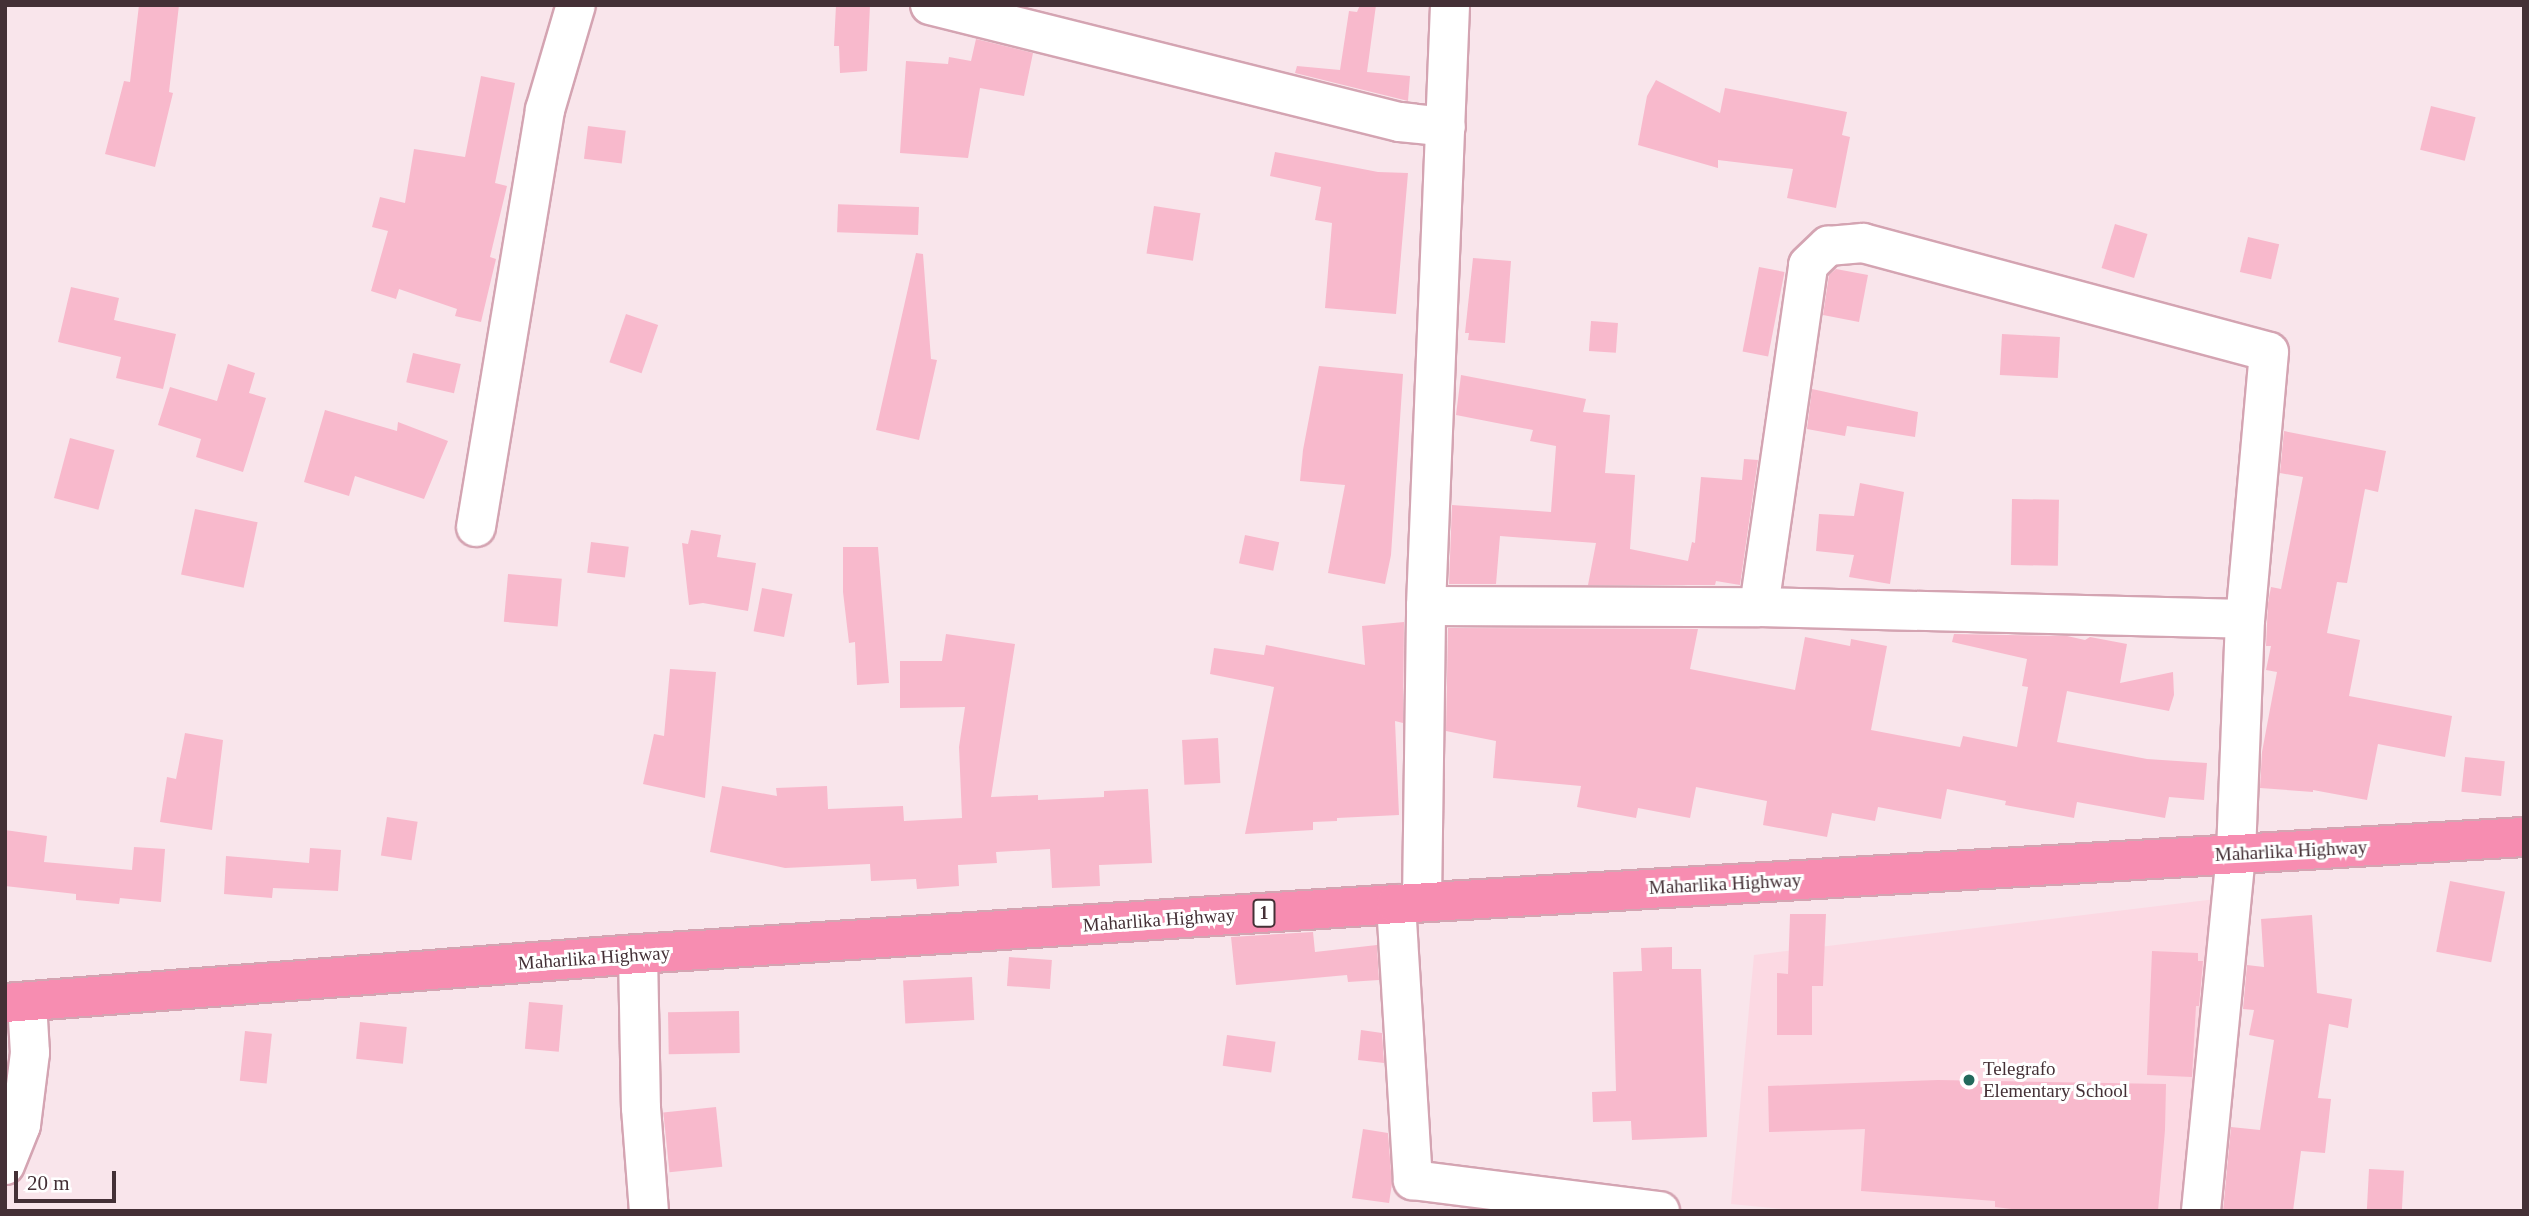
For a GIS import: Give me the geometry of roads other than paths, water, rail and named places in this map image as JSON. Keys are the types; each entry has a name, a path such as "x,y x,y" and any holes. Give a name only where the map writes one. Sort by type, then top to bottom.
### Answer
{"highway":[{"name":"Maharlika Highway","path":"16,1002 638,954 1409,903 2524,837"}],"street":[{"path":"475,527 545,110 576,5"},
{"path":"930,5 1400,122 1447,127"},
{"path":"1450,5 1426,606 1409,903 1413,1180 1660,1211"},
{"path":"1759,607 1808,265 1828,246 1863,243 2269,352 2245,619 2236,854 2202,1211"},
{"path":"1426,606 1759,607 2245,619"},
{"path":"638,954 641,1108 649,1211"},
{"path":"5,1165 22,1125 30,1053 16,1002"}],"place":[{"name":"Telegrafo Elementary School","path":"1969,1080"}]}
